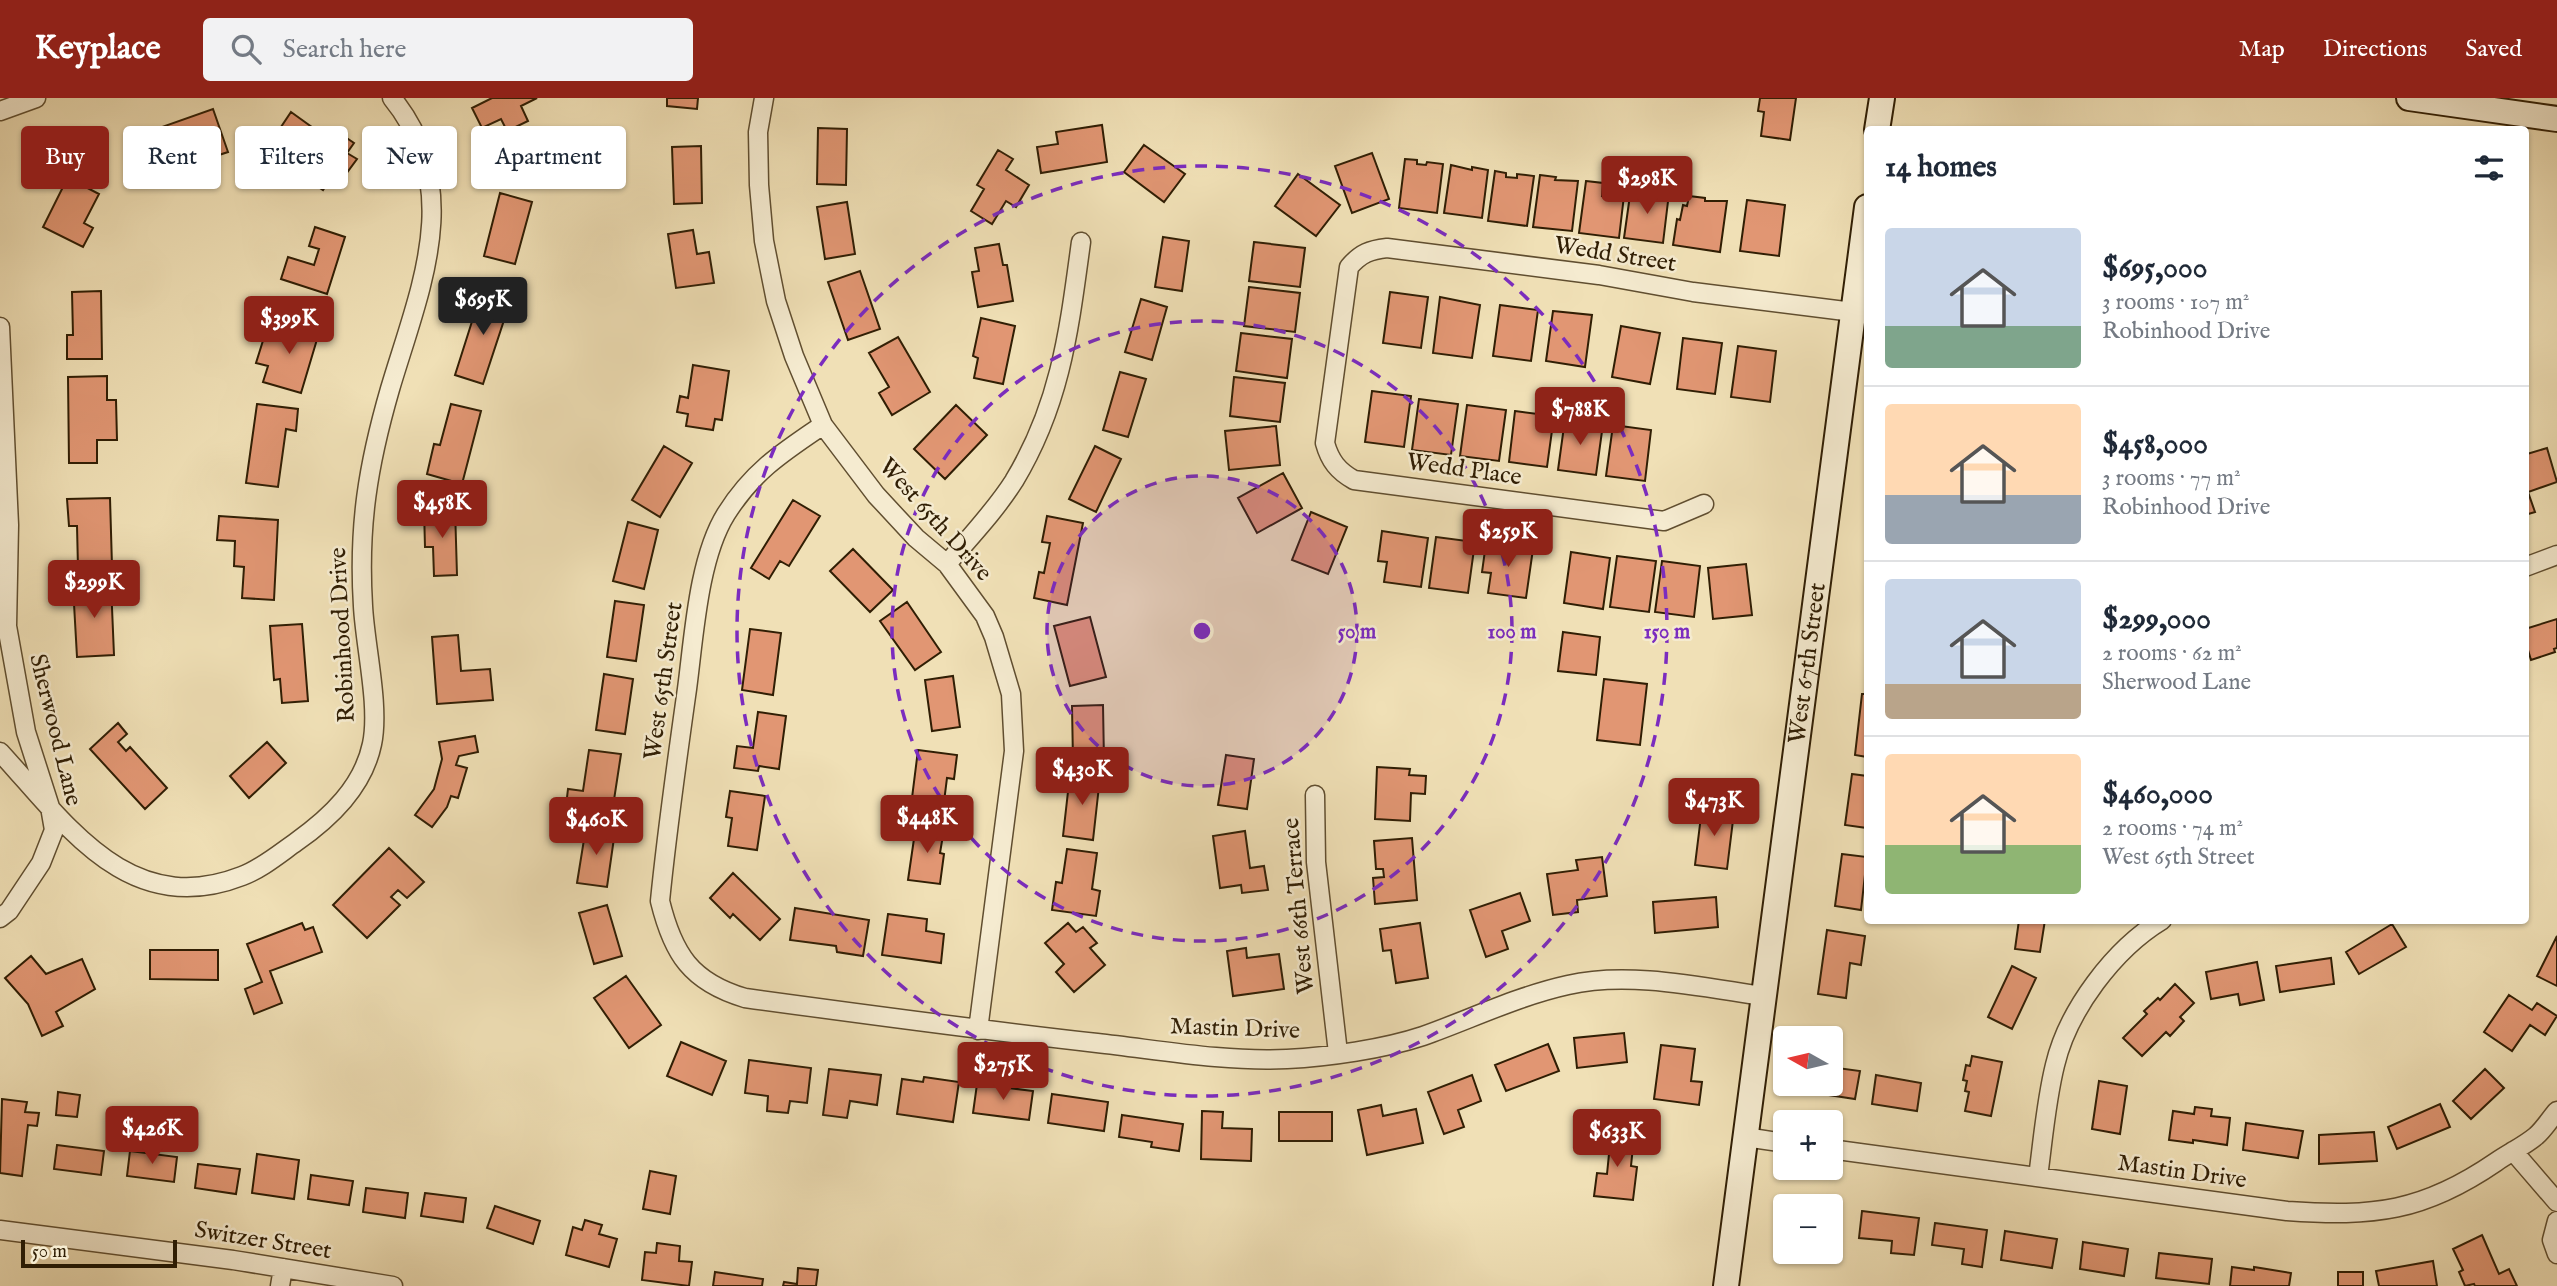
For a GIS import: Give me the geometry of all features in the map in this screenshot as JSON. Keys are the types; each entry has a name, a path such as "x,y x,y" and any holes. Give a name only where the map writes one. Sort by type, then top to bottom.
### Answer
{"street":[{"path":"0,111 36,98"},
{"name":"Robinhood Drive","path":"0,752 83,842 118,868 147,883 175,889 197,887 243,876 279,854 318,826 344,800 362,772 373,743 373,702 363,608 361,558 366,491 373,447 426,267 432,226 431,186 422,147 407,117 392,98"},
{"name":"West 65th Drive","path":"764,98 758,132 764,241 776,301 794,356 823,425 876,495 916,538 947,564 985,616 1012,694 1015,732 978,1030"},
{"path":"1878,126 1882,98"},
{"path":"2409,98 2557,119"},
{"name":"West 67th Street","path":"1726,1286 1864,229"},
{"path":"947,564 1013,482 1038,436 1055,394 1067,343 1081,242"},
{"name":"Wedd Street","path":"1342,473 1329,459 1325,443 1349,267 1369,250 1387,248 1599,275 1693,292 1853,312"},
{"name":"Sherwood Lane","path":"0,327 9,512 5,654 50,807 54,830 41,863 9,911 0,918"},
{"name":"West 65th Street","path":"702,977 679,955 668,932 660,901 697,614 710,550 725,516 746,485 771,460 823,425"},
{"name":"Wedd Place","path":"1342,473 1354,480 1664,522 1704,504"},
{"path":"2529,566 2557,555"},
{"name":"West 66th Terrace","path":"1315,795 1316,862 1338,1053"},
{"path":"2133,924 2140,937"},
{"path":"2038,1177 2055,1064 2069,1025 2084,998 2113,963 2157,924"},
{"name":"Mastin Drive","path":"702,977 727,992 745,998 978,1030 1233,1058 1286,1059 1338,1053 1420,1037 1555,989 1603,979 1629,979 1762,996"},
{"name":"Mastin Drive","path":"1843,1151 2287,1211 2374,1213 2430,1200 2468,1182 2537,1135 2557,1111"},
{"path":"1745,1138 1773,1142"},
{"path":"2513,1151 2557,1202"},
{"path":"2557,1221 2552,1240 2557,1254"},
{"name":"Switzer Street","path":"0,1230 282,1277 393,1286"}],"building":[{"path":"492,98 537,98 521,106 528,121 518,126 504,126 501,119 481,126 472,108"},
{"path":"667,98 698,98 697,109 667,106"},
{"path":"1760,98 1796,98 1790,140 1761,136 1764,112 1758,111"},
{"path":"213,109 219,126 165,126"},
{"path":"291,112 310,126 282,126"},
{"path":"1102,125 1107,162 1041,173 1037,147 1058,144 1056,132"},
{"path":"818,128 847,129 846,185 817,184"},
{"path":"221,132 228,152 221,154"},
{"path":"348,139 354,143 348,152"},
{"path":"1144,145 1185,174 1164,202 1124,172"},
{"path":"701,146 702,203 674,204 672,147"},
{"path":"998,150 1013,159 1006,170 1029,185 1016,207 1006,201 992,224 971,211 984,189 977,185"},
{"path":"1372,153 1389,199 1352,213 1335,166"},
{"path":"348,154 357,159 348,171"},
{"path":"1405,159 1417,160 1417,164 1443,164 1437,213 1399,208"},
{"path":"1451,165 1472,170 1472,167 1488,170 1482,218 1444,213"},
{"path":"1495,171 1506,173 1506,177 1517,178 1517,174 1534,176 1527,226 1488,221"},
{"path":"1298,174 1340,205 1316,236 1275,206"},
{"path":"1540,175 1556,177 1555,180 1578,181 1572,231 1533,227"},
{"path":"1586,181 1603,183 1602,196 1613,197 1615,185 1625,187 1619,238 1579,233"},
{"path":"1631,188 1642,190 1641,194 1652,195 1653,191 1669,193 1663,243 1624,238"},
{"path":"62,189 89,189 99,194 84,223 93,228 83,247 43,227"},
{"path":"500,193 532,202 515,264 484,256"},
{"path":"1689,196 1705,198 1705,201 1727,201 1720,252 1673,245 1677,219 1680,220 1683,205 1687,206"},
{"path":"1747,200 1785,205 1779,256 1740,251"},
{"path":"847,202 855,254 825,259 817,207"},
{"path":"315,227 345,237 327,294 281,279 288,257 314,265 319,249 309,246"},
{"path":"693,230 697,254 709,252 714,283 676,288 668,234"},
{"path":"1163,237 1189,241 1182,291 1155,287"},
{"path":"1254,242 1305,248 1300,287 1249,281"},
{"path":"999,244 1003,265 1007,265 1013,301 978,307 972,272 979,271 975,248"},
{"path":"860,271 880,329 848,340 828,282"},
{"path":"1249,287 1300,293 1295,332 1244,326"},
{"path":"482,290 511,299 483,384 455,375"},
{"path":"101,291 102,359 67,359 67,335 73,335 72,292"},
{"path":"1390,292 1428,297 1421,348 1383,343"},
{"path":"1440,297 1480,305 1472,358 1433,353"},
{"path":"1141,299 1167,307 1152,360 1125,352"},
{"path":"1500,305 1538,310 1531,361 1493,356"},
{"path":"1553,311 1592,315 1585,367 1546,361"},
{"path":"981,318 1015,326 1003,384 974,378 978,358 973,356"},
{"path":"297,319 321,326 301,393 263,382 268,366 256,363 266,331 291,339"},
{"path":"1621,326 1660,333 1650,384 1612,377"},
{"path":"1241,333 1292,339 1287,378 1236,371"},
{"path":"898,337 930,392 892,415 879,393 889,387 869,353"},
{"path":"1683,338 1722,343 1715,394 1677,389"},
{"path":"1738,346 1776,351 1770,402 1731,397"},
{"path":"693,365 729,371 722,420 715,419 713,430 686,426 688,414 677,412 680,396 688,398"},
{"path":"1120,372 1146,379 1128,437 1103,430"},
{"path":"107,376 107,400 116,400 117,440 97,440 97,463 69,463 68,377"},
{"path":"1234,377 1285,383 1280,422 1230,416"},
{"path":"1372,391 1411,396 1404,447 1365,442"},
{"path":"1419,399 1458,404 1451,455 1412,450"},
{"path":"257,404 298,409 296,431 286,429 278,487 246,483"},
{"path":"451,404 481,411 462,484 427,474 434,444 440,445"},
{"path":"956,405 987,435 945,479 914,449"},
{"path":"1467,405 1506,410 1499,461 1460,456"},
{"path":"1515,411 1554,416 1547,467 1509,462"},
{"path":"1565,419 1603,424 1596,475 1558,470"},
{"path":"1613,425 1651,430 1645,481 1606,476"},
{"path":"1276,426 1280,465 1229,470 1225,431"},
{"path":"664,446 692,463 660,517 632,500"},
{"path":"1095,446 1121,459 1096,512 1069,499"},
{"path":"2547,448 2557,482 2529,492 2529,453"},
{"path":"1283,473 1302,508 1257,533 1238,498"},
{"path":"2529,495 2535,512 2529,514"},
{"path":"110,498 112,566 78,568 77,526 69,526 67,499"},
{"path":"793,500 820,516 789,566 780,561 769,579 751,568"},
{"path":"455,508 457,575 434,576 433,547 425,547 424,509"},
{"path":"1311,512 1347,527 1328,574 1292,560"},
{"path":"219,516 278,520 274,600 242,598 244,567 234,566 235,541 217,540"},
{"path":"1047,516 1083,523 1067,605 1034,598 1039,572 1044,573 1050,543 1042,542"},
{"path":"628,522 658,530 644,589 613,581"},
{"path":"1382,531 1428,538 1421,587 1384,582 1387,562 1378,561"},
{"path":"1436,537 1475,542 1468,593 1429,588"},
{"path":"1486,543 1533,549 1526,598 1488,593 1491,573 1482,572"},
{"path":"853,549 893,590 870,612 830,571"},
{"path":"1571,552 1610,558 1603,609 1564,603"},
{"path":"1617,556 1656,561 1649,612 1610,607"},
{"path":"1662,561 1700,566 1694,617 1655,612"},
{"path":"1746,564 1752,615 1713,619 1708,568"},
{"path":"111,584 114,655 77,657 73,586"},
{"path":"615,601 644,605 636,661 607,657"},
{"path":"907,602 941,652 915,670 880,621"},
{"path":"1090,617 1106,677 1070,686 1054,626"},
{"path":"2557,619 2555,652 2531,660 2529,628"},
{"path":"302,624 308,701 282,703 280,679 274,680 270,626"},
{"path":"750,629 781,633 773,695 742,690"},
{"path":"1563,632 1600,637 1596,675 1558,671"},
{"path":"458,635 461,671 490,669 493,700 437,704 432,637"},
{"path":"604,674 633,679 625,734 596,730"},
{"path":"953,676 960,727 932,731 925,680"},
{"path":"1604,679 1647,684 1640,745 1597,740"},
{"path":"1862,694 1864,694 1864,756 1855,755"},
{"path":"1103,705 1104,761 1073,761 1072,706"},
{"path":"758,712 786,716 779,769 759,766 758,771 734,768 737,746 753,748"},
{"path":"118,723 127,734 118,742 126,751 130,747 167,788 145,809 90,749"},
{"path":"475,736 478,752 459,756 456,765 467,768 458,798 451,796 447,807 432,827 415,815 434,789 442,759 439,742"},
{"path":"267,742 286,763 249,798 230,776"},
{"path":"589,750 621,754 612,813 566,806 568,789 583,791"},
{"path":"918,750 957,755 954,779 947,778 943,810 911,806"},
{"path":"1226,755 1254,759 1247,809 1218,805"},
{"path":"1377,767 1410,769 1409,775 1426,776 1425,794 1411,793 1410,821 1375,819"},
{"path":"1070,774 1100,777 1093,840 1063,836"},
{"path":"1852,774 1864,776 1864,828 1845,825"},
{"path":"730,791 765,796 757,850 728,846 732,818 726,817"},
{"path":"1702,808 1734,812 1727,869 1695,865"},
{"path":"916,825 944,829 940,853 944,854 940,884 908,880"},
{"path":"586,827 615,831 607,887 577,883"},
{"path":"1245,831 1250,868 1264,866 1268,890 1242,893 1241,885 1220,888 1213,836"},
{"path":"1412,838 1417,900 1375,904 1373,878 1384,877 1383,869 1376,869 1374,841"},
{"path":"389,848 424,882 407,898 398,890 391,897 400,905 367,938 333,905"},
{"path":"1067,849 1097,853 1092,889 1100,891 1096,916 1052,910 1056,882 1062,883"},
{"path":"1842,854 1864,857 1861,910 1835,906"},
{"path":"1602,857 1607,896 1577,900 1578,912 1553,915 1547,874 1578,870 1576,860"},
{"path":"733,873 780,919 760,940 733,914 730,918 710,898"},
{"path":"1520,893 1530,921 1502,931 1508,949 1486,957 1470,910"},
{"path":"1716,897 1718,927 1655,933 1653,902"},
{"path":"607,905 622,956 594,964 579,913"},
{"path":"795,908 869,920 863,956 837,952 836,946 790,940"},
{"path":"888,914 927,919 926,931 944,934 941,963 882,955"},
{"path":"302,923 305,930 313,927 322,952 270,971 282,1003 254,1014 245,989 262,982 247,944"},
{"path":"1068,923 1076,932 1083,927 1097,943 1090,948 1105,965 1074,992 1056,972 1064,964 1045,943"},
{"path":"1420,923 1428,978 1396,983 1391,950 1383,951 1380,929"},
{"path":"2018,924 2044,924 2040,952 2015,949"},
{"path":"2392,924 2406,947 2359,974 2346,952"},
{"path":"1827,930 1865,936 1861,965 1850,963 1846,998 1818,994"},
{"path":"2557,936 2557,986 2537,976"},
{"path":"1246,948 1247,958 1279,954 1284,989 1233,996 1227,951"},
{"path":"150,950 218,950 218,980 150,979"},
{"path":"31,956 46,974 82,959 95,989 56,1012 63,1026 42,1036 28,1004 5,978"},
{"path":"2331,958 2334,984 2280,992 2276,966"},
{"path":"2257,962 2264,1000 2240,1005 2238,994 2211,999 2206,972"},
{"path":"2012,966 2036,978 2012,1029 1988,1017"},
{"path":"626,976 661,1025 629,1048 594,998"},
{"path":"2175,984 2194,1003 2180,1017 2184,1021 2170,1036 2166,1032 2142,1056 2123,1038 2147,1014 2144,1011 2158,998 2160,1000"},
{"path":"2509,995 2532,1010 2537,1003 2557,1016 2545,1035 2530,1025 2512,1051 2484,1032"},
{"path":"1624,1033 1627,1062 1577,1068 1574,1038"},
{"path":"681,1042 726,1061 712,1095 667,1076"},
{"path":"1548,1044 1559,1071 1506,1091 1495,1065"},
{"path":"1661,1045 1695,1049 1691,1081 1702,1082 1699,1105 1654,1099"},
{"path":"1972,1056 2002,1062 1991,1116 1965,1111 1969,1092 1965,1091 1967,1081 1963,1080 1966,1065 1970,1066"},
{"path":"749,1060 811,1068 807,1103 790,1101 788,1113 767,1111 768,1096 745,1093"},
{"path":"829,1069 881,1075 877,1105 850,1101 847,1118 823,1115"},
{"path":"1843,1069 1860,1071 1855,1099 1835,1096 1843,1096"},
{"path":"2485,1069 2504,1088 2471,1119 2453,1101"},
{"path":"1472,1075 1481,1101 1458,1110 1464,1127 1444,1134 1428,1092"},
{"path":"1876,1075 1921,1083 1917,1111 1872,1104"},
{"path":"924,1077 959,1082 953,1122 897,1114 902,1079 923,1082"},
{"path":"2099,1081 2127,1086 2120,1134 2092,1129"},
{"path":"977,1084 1033,1091 1029,1120 973,1113"},
{"path":"58,1092 80,1095 77,1117 56,1115"},
{"path":"1052,1094 1108,1102 1104,1131 1048,1123"},
{"path":"2,1099 27,1102 25,1112 39,1113 37,1126 28,1125 22,1176 0,1173"},
{"path":"2440,1104 2450,1127 2397,1149 2388,1127"},
{"path":"1381,1105 1383,1116 1416,1109 1423,1143 1367,1155 1358,1110"},
{"path":"2195,1107 2212,1109 2211,1116 2230,1118 2227,1145 2169,1140 2173,1111 2194,1114"},
{"path":"1202,1111 1223,1112 1222,1128 1252,1129 1251,1161 1201,1159"},
{"path":"1279,1112 1332,1112 1332,1141 1279,1141"},
{"path":"1122,1115 1183,1124 1179,1151 1151,1147 1152,1142 1119,1137"},
{"path":"2246,1123 2303,1131 2298,1158 2243,1150"},
{"path":"2374,1132 2377,1161 2319,1164 2319,1135"},
{"path":"1604,1134 1634,1137 1631,1166 1637,1167 1633,1200 1594,1196 1597,1173 1607,1174 1609,1154 1602,1153"},
{"path":"57,1145 104,1151 101,1175 54,1169"},
{"path":"130,1151 177,1157 174,1182 127,1176"},
{"path":"257,1154 299,1160 294,1199 252,1193"},
{"path":"198,1164 240,1169 236,1194 195,1188"},
{"path":"650,1171 676,1176 670,1214 643,1209"},
{"path":"311,1175 353,1181 349,1205 308,1199"},
{"path":"366,1188 408,1193 405,1218 363,1212"},
{"path":"425,1193 466,1198 463,1222 421,1216"},
{"path":"495,1206 540,1221 533,1244 487,1228"},
{"path":"1862,1211 1919,1218 1914,1255 1891,1253 1892,1241 1859,1238"},
{"path":"585,1220 602,1225 599,1234 617,1239 609,1267 566,1255 573,1227 582,1230"},
{"path":"1935,1223 1987,1230 1982,1267 1962,1264 1964,1249 1932,1245"},
{"path":"2005,1231 2057,1239 2052,1268 2001,1260"},
{"path":"2482,1235 2499,1274 2509,1269 2517,1286 2465,1286 2459,1272 2463,1270 2453,1249"},
{"path":"2083,1242 2128,1249 2124,1276 2080,1269"},
{"path":"657,1243 680,1246 679,1261 692,1262 689,1286 642,1280 645,1252 656,1253"},
{"path":"2159,1253 2212,1259 2209,1284 2156,1278"},
{"path":"2433,1261 2437,1286 2379,1286 2376,1271"},
{"path":"2232,1267 2254,1270 2254,1267 2291,1273 2289,1286 2230,1286"},
{"path":"798,1268 818,1270 816,1286 783,1286 784,1282 797,1284"},
{"path":"715,1272 763,1279 762,1286 713,1286"},
{"path":"2338,1272 2363,1272 2363,1286 2338,1286"}]}
